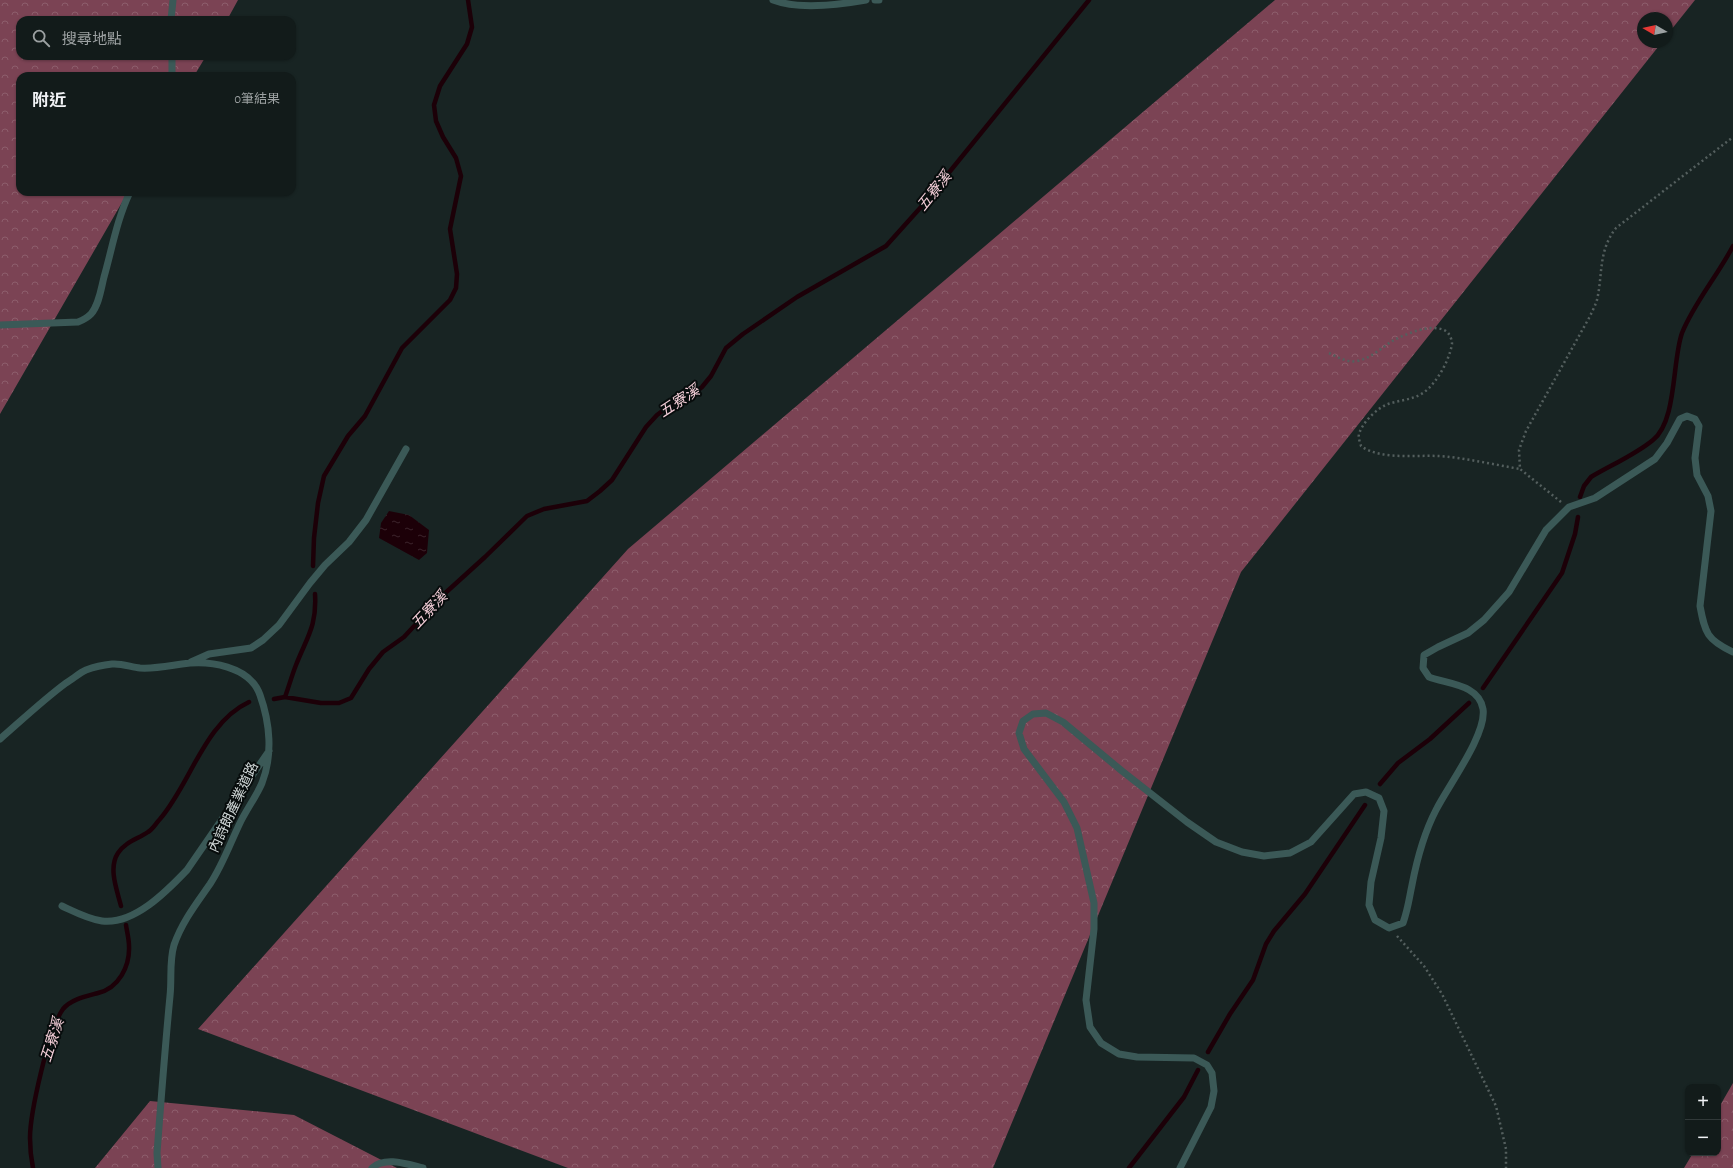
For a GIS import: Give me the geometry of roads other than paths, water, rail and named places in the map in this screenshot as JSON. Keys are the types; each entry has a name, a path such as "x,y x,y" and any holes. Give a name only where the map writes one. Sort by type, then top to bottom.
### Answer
{"lane":[{"path":"171,16 173,0"},
{"path":"773,0 790,5 833,4 866,0"},
{"path":"172,60 172,72"},
{"path":"0,325 78,322 85,320 91,314 96,306 101,292 120,217 128,196"},
{"path":"1180,1168 1211,1107 1214,1091 1212,1073 1207,1065 1194,1058 1119,1054 1101,1043 1090,1027 1086,1000 1094,929 1094,903 1077,828 1064,802 1024,749 1019,733 1023,721 1033,714 1046,713 1064,722 1122,771 1187,822 1216,842 1242,852 1264,856 1290,853 1310,842 1354,794 1366,792 1379,798 1384,811 1381,838 1371,882 1370,905 1375,920 1389,928 1403,923 1409,907 1420,852 1435,810 1472,749 1481,723 1483,708 1475,692 1460,685 1429,677 1423,668 1424,655 1468,633 1484,620 1509,592 1546,530 1569,507 1595,498 1655,459 1668,443 1680,419 1687,416 1695,419 1699,426 1695,458 1696,475 1708,496 1711,511 1700,606 1707,634 1718,645 1733,652"},
{"path":"189,663 209,654 251,648 279,626 310,583 325,565 349,542 366,520 406,449"},
{"name":"內詩朗產業道路","path":"0,739 51,694 84,671 100,665 116,663 155,668 189,663 208,663 235,670 251,679 258,688 264,706 270,750 269,763 261,785 210,883 182,926 174,945 170,963 171,988 164,1053 157,1153 158,1168"},
{"path":"62,906 84,916 117,921 133,915 146,906 174,884 187,870 270,750"},
{"path":"372,1168 384,1162 402,1163 423,1168"}],"water":[{"path":"389,511 409,515 429,530 427,553 419,560 379,538 381,523"}],"waterway":[{"path":"313,566 314,538 318,503 324,476 348,436 365,416 402,348 450,300 456,288 457,274 450,229 461,176 456,158 443,137 436,121 434,105 440,86 467,44 472,27 468,0"},
{"name":"五寮溪","path":"274,699 285,697 321,703 339,703 351,698 369,669 383,652 404,637 442,596 527,516 544,509 587,501 612,480 646,427 657,415 669,406 686,400 702,387 711,376 726,348 743,334 797,297 886,246 921,207 1089,0"},
{"path":"1580,497 1584,486 1591,477 1639,450 1653,440 1661,431 1670,405 1682,333 1699,300 1733,246"},
{"path":"1483,688 1562,573 1575,534 1578,517"},
{"path":"285,697 313,623 315,594"},
{"name":"五寮溪","path":"121,906 114,879 114,865 118,853 128,843 153,828 171,804 199,755 220,724 249,702"},
{"path":"1380,784 1398,763 1430,739 1469,703"},
{"path":"1208,1052 1230,1014 1253,980 1266,944 1274,931 1305,894 1365,805"},
{"name":"五寮溪","path":"33,1168 30,1146 33,1110 41,1071 52,1034 58,1019 66,1006 79,998 105,990 112,986 122,975 128,961 129,954 129,941 126,925"},
{"path":"1129,1168 1184,1097 1198,1070"}]}
